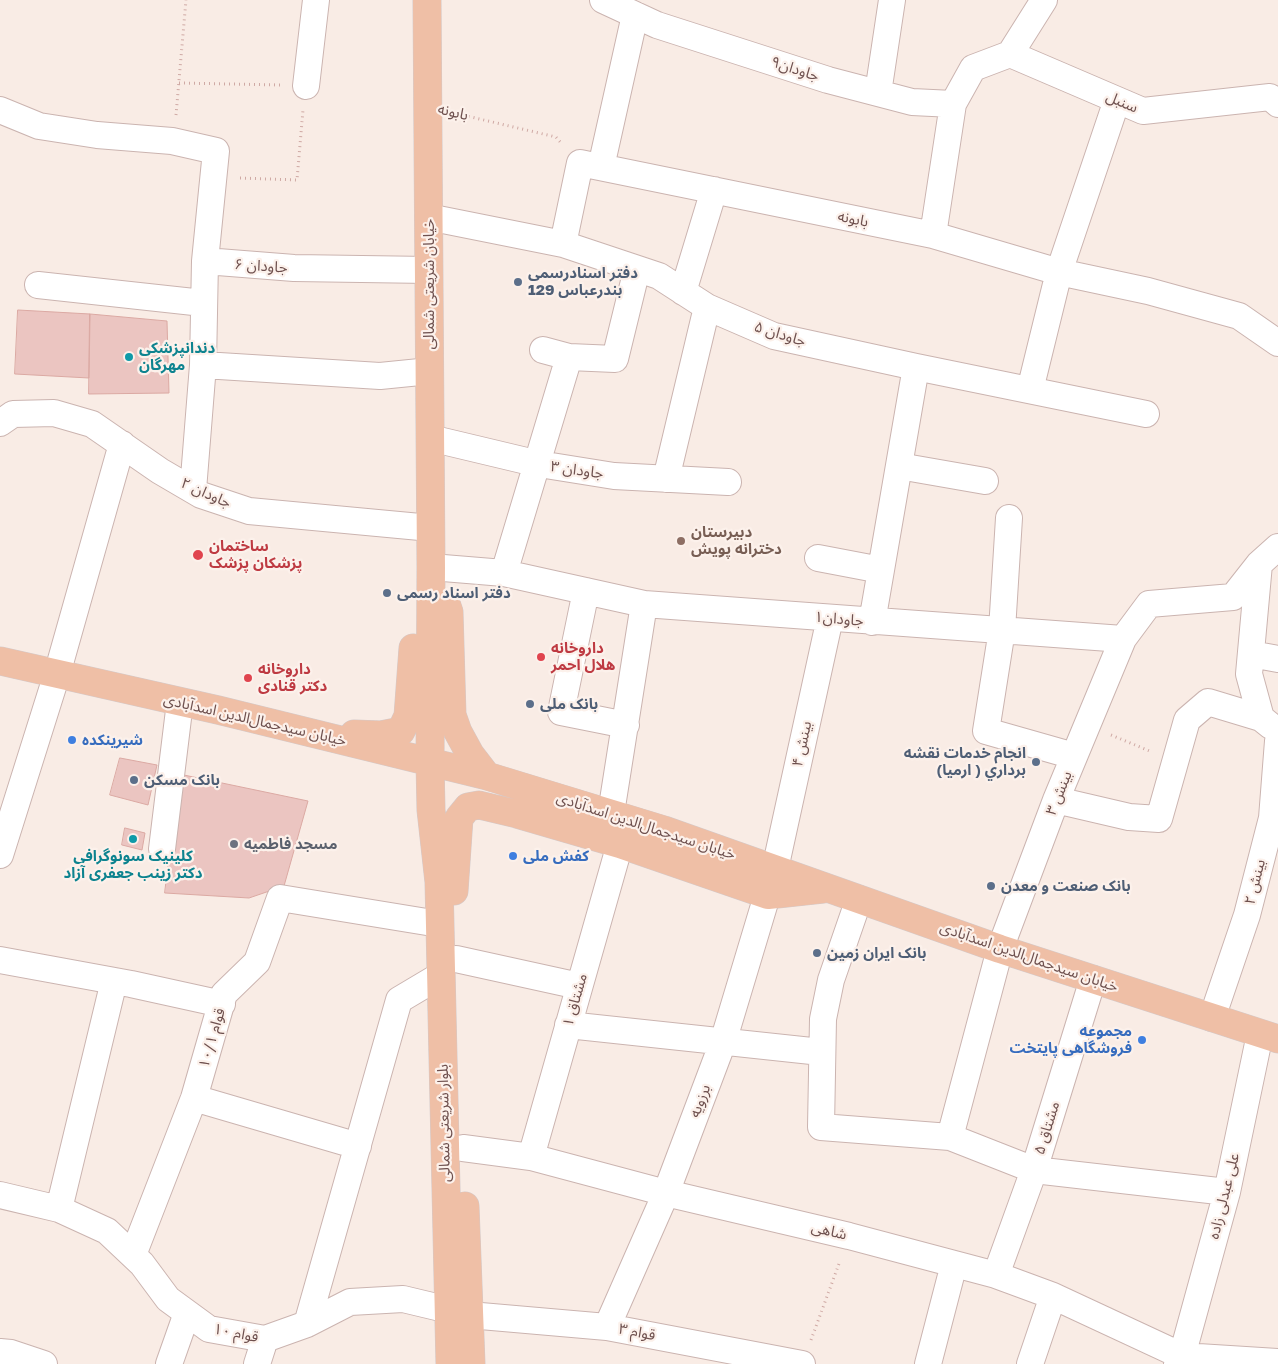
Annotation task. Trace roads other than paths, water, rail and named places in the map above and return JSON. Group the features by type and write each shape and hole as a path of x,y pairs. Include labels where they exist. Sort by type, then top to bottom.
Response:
{"main road":[{"name":"خیابان شریعتی شمالی","path":"426,0 431,528 431,810 446,882"},
{"path":"317,734 381,735 401,731 408,716 414,610 431,567"},
{"path":"431,567 449,612 452,715 458,732 470,754 487,776"},
{"name":"خیابان سیدجمال‌الدین اسدآبادی","path":"0,662 317,734 487,776 611,813 1000,949 1269,1036"},
{"path":"446,882 459,818 468,807 479,805 620,844 768,895 830,888"},
{"name":"بلوار شریعتی شمالی","path":"446,882 439,924 449,967 463,1148 459,1313 450,1364"},
{"name":"بلوار شریعتی شمالی","path":"446,882 459,1313 471,1364"}],"street":[{"path":"306,86 316,0"},
{"name":"جاودان۹","path":"603,0 657,25 878,93 912,102 953,104"},
{"path":"878,93 892,0"},
{"path":"933,235 953,104 973,68 1010,54 1044,0"},
{"path":"563,244 590,165 635,15"},
{"name":"سنبل","path":"1010,54 1143,112 1275,93"},
{"path":"1030,390 1059,272 1117,100"},
{"path":"0,110 39,126 97,135 172,141 216,151 205,261 203,365 193,490"},
{"name":"بابونه","path":"590,165 933,235 1059,272 1148,292 1239,316 1278,344"},
{"path":"683,292 714,190"},
{"name":"جاودان ۵","path":"428,217 563,244 658,276 707,307 774,336 1146,414"},
{"name":"جاودان ۶","path":"205,261 294,268 429,270"},
{"path":"543,350 569,357 615,359 637,269"},
{"path":"38,285 203,303"},
{"path":"666,479 707,307"},
{"path":"504,573 569,357"},
{"path":"203,365 380,376 430,371"},
{"path":"872,622 916,367"},
{"name":"جاودان ۲","path":"0,423 13,414 54,413 92,424 160,471 193,490 249,511 431,528"},
{"name":"جاودان ۳","path":"430,438 538,464 614,476 728,482"},
{"path":"0,855 57,674 122,444"},
{"path":"898,466 984,481"},
{"path":"1009,518 1002,630 986,731 1074,756"},
{"path":"1123,639 1149,604 1233,597 1269,555"},
{"name":"بینش ۲","path":"1212,1018 1247,915 1272,818 1274,739 1249,674 1269,555"},
{"path":"818,558 881,570"},
{"name":"جاودان۱","path":"431,567 504,573 644,604 1123,639"},
{"path":"586,591 561,712 626,725"},
{"path":"611,813 644,604"},
{"name":"بینش ۴","path":"775,869 830,618"},
{"name":"بینش ۳","path":"950,1137 1000,949 1056,800 1123,639"},
{"path":"1251,654 1278,659"},
{"path":"162,849 180,702"},
{"path":"1056,800 1129,817 1159,819 1187,720 1208,702 1274,739"},
{"name":"مشتاق ۱","path":"531,1157 620,844"},
{"name":"برزویه","path":"607,1327 666,1193 723,1042 775,869"},
{"name":"قوام ۱۰/۱","path":"133,1255 194,1098 224,994 258,962 280,898 439,924"},
{"path":"860,899 831,980 823,1019 821,1126 950,1137 1034,1170 1227,1192"},
{"path":"0,960 114,981 222,1004"},
{"path":"307,1324 399,1000 449,967 580,986"},
{"name":"مشتاق ۵","path":"996,1275 1034,1170 1093,979"},
{"path":"59,1209 114,981"},
{"path":"568,1025 821,1052"},
{"name":"علی عبدلی زاده","path":"1180,1360 1269,1036"},
{"path":"194,1098 358,1146"},
{"name":"شاهی","path":"463,1148 531,1157 666,1193 849,1236 996,1275 1053,1296 1180,1360"},
{"name":"قوام ۱۰","path":"0,1196 59,1209 107,1231 142,1264 168,1299 209,1329 265,1339 307,1324 350,1302 403,1299 459,1313"},
{"path":"928,1364 954,1264"},
{"path":"1030,1364 1053,1296"},
{"name":"قوام ۳","path":"459,1313 607,1327 802,1364"},
{"path":"169,1364 187,1314"},
{"path":"257,1364 265,1339"},
{"path":"0,1352 11,1353 44,1364"},
{"path":"1180,1360 1278,1362"}],"place":[{"name":"دفتر اسنادرسمی 129 بندرعباس","path":"518,282"},
{"name":"دندانپزشکی مهرگان","path":"129,357"},
{"name":"دبیرستان دخترانه پویش","path":"681,541"},
{"name":"ساختمان پزشکان پزشک","path":"198,555"},
{"name":"دفتر اسناد رسمی","path":"387,593"},
{"name":"داروخانه هلال احمر","path":"541,657"},
{"name":"داروخانه دکتر قنادی","path":"248,678"},
{"name":"بانک ملی","path":"530,704"},
{"name":"شیرینکده","path":"72,740"},
{"name":"انجام خدمات نقشه برداري ( ارميا)","path":"1036,762"},
{"name":"بانک مسکن","path":"134,780"},
{"name":"کلینیک سونوگرافی دکتر زینب جعفری آزاد","path":"133,839"},
{"name":"مسجد فاطمیه","path":"234,844"},
{"name":"کفش ملی","path":"513,856"},
{"name":"بانک صنعت و معدن","path":"991,886"},
{"name":"بانک ایران زمین","path":"817,953"},
{"name":"مجموعه فروشگاهی پایتخت","path":"1142,1040"}]}
